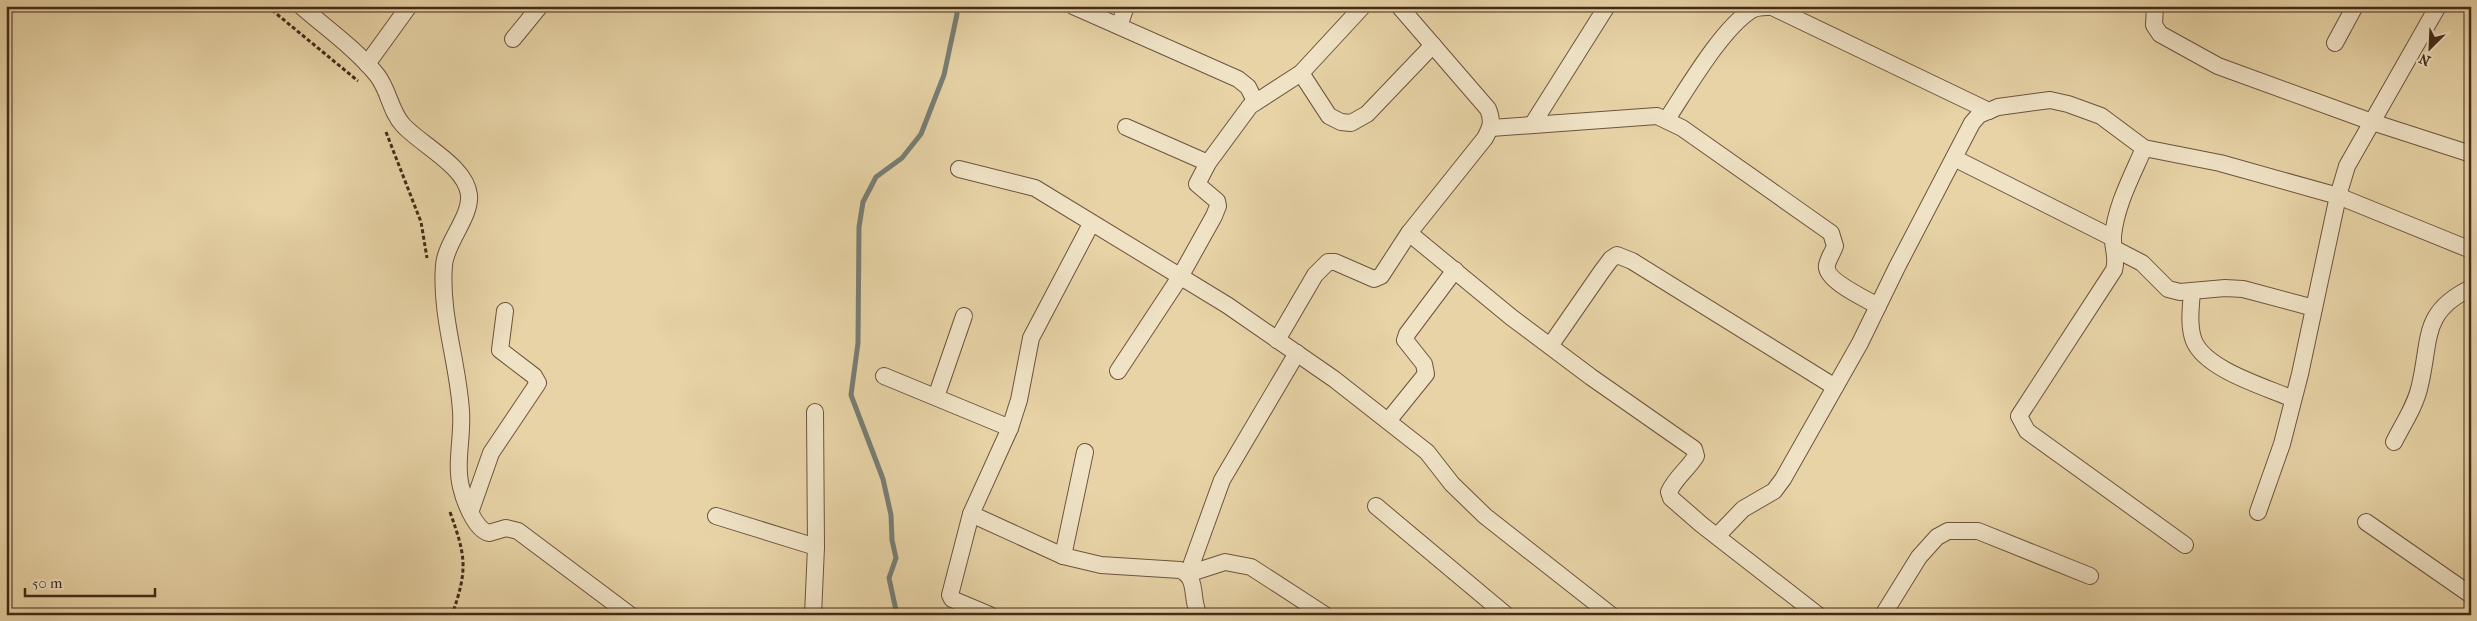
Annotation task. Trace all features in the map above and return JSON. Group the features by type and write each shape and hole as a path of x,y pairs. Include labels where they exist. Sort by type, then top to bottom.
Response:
{"street":[{"path":"301,6 366,64 382,83 403,125 462,177 469,192 468,207 446,256 444,275 446,323 461,412 460,481 478,526 485,532 508,528 518,531 630,615"},
{"path":"366,64 410,6"},
{"path":"513,39 540,6"},
{"path":"1073,6 1238,80 1248,87 1255,101"},
{"path":"1119,26 1126,6"},
{"path":"1118,371 1180,277 1214,216 1218,206 1214,198 1197,184 1208,163 1255,101 1301,73 1363,6"},
{"path":"1277,340 1320,267 1328,262 1335,262 1374,279 1382,276 1409,234 1491,128 1492,119 1488,109 1399,6"},
{"path":"1532,125 1607,6"},
{"path":"1667,119 1713,51 1749,11 1759,6 1772,7 1990,111"},
{"path":"2335,44 2355,6"},
{"path":"2258,512 2282,444 2338,196 2347,166 2438,6"},
{"path":"2154,7 2154,25 2160,34 2218,66 2372,122 2471,154"},
{"path":"1301,73 1330,116 1341,122 1351,123 1367,114 1433,45"},
{"path":"1717,536 1742,509 1774,491 1835,388 1954,158 1972,124 1979,115 1998,108 2050,100 2068,104 2101,116 2144,148 2220,163 2338,196 2471,250"},
{"path":"1491,128 1657,116 1667,119 1831,233 1835,246 1826,266 1828,273 1846,288 1878,306"},
{"path":"1126,127 1208,163"},
{"path":"2144,148 2119,206 2114,243 2117,260 2114,270 2019,416 2027,431 2185,545"},
{"path":"1954,158 2114,243 2142,263 2168,289 2180,292 2225,288 2244,289 2314,308"},
{"path":"959,170 1035,188 1180,277 1334,378 1435,459 1452,484 1485,516 1612,615"},
{"path":"990,615 958,602 950,595 971,514 1010,428 1019,400 1031,338 1091,224"},
{"path":"1409,234 1550,346 1694,449 1696,456 1692,463 1673,482 1669,492 1682,508 1818,615"},
{"path":"1550,346 1602,270 1617,255 1632,260 1835,388"},
{"path":"1388,421 1426,374 1424,364 1405,340 1407,334 1455,270"},
{"path":"2394,442 2417,396 2431,325 2437,313 2444,305 2471,288"},
{"path":"2192,291 2191,326 2194,341 2201,352 2225,370 2293,399"},
{"path":"471,510 492,453 538,383 534,376 500,350 505,311"},
{"path":"936,397 964,316"},
{"path":"1188,574 1222,480 1297,353"},
{"path":"884,376 1010,428"},
{"path":"813,615 816,547 815,412"},
{"path":"1063,556 1085,452"},
{"path":"1376,506 1506,615"},
{"path":"971,514 1063,556 1101,565 1180,570 1188,574 1192,581 1195,607 1199,615"},
{"path":"716,516 816,547"},
{"path":"2366,522 2471,595"},
{"path":"1883,615 1919,557 1937,537 1948,531 1978,531 2090,576"},
{"path":"1188,574 1226,562 1251,567 1325,615"}],"path":[{"path":"6,10 10,6"},
{"path":"267,6 331,57 361,84"},
{"path":"384,128 421,222 426,240 428,265"},
{"path":"449,508 461,544 465,570 452,615"}],"waterway":[{"path":"897,615 889,578 896,558 892,540 891,515 883,479 851,395 858,343 859,227 863,202 876,177 902,158 921,134 944,75 957,14 956,6"}]}
